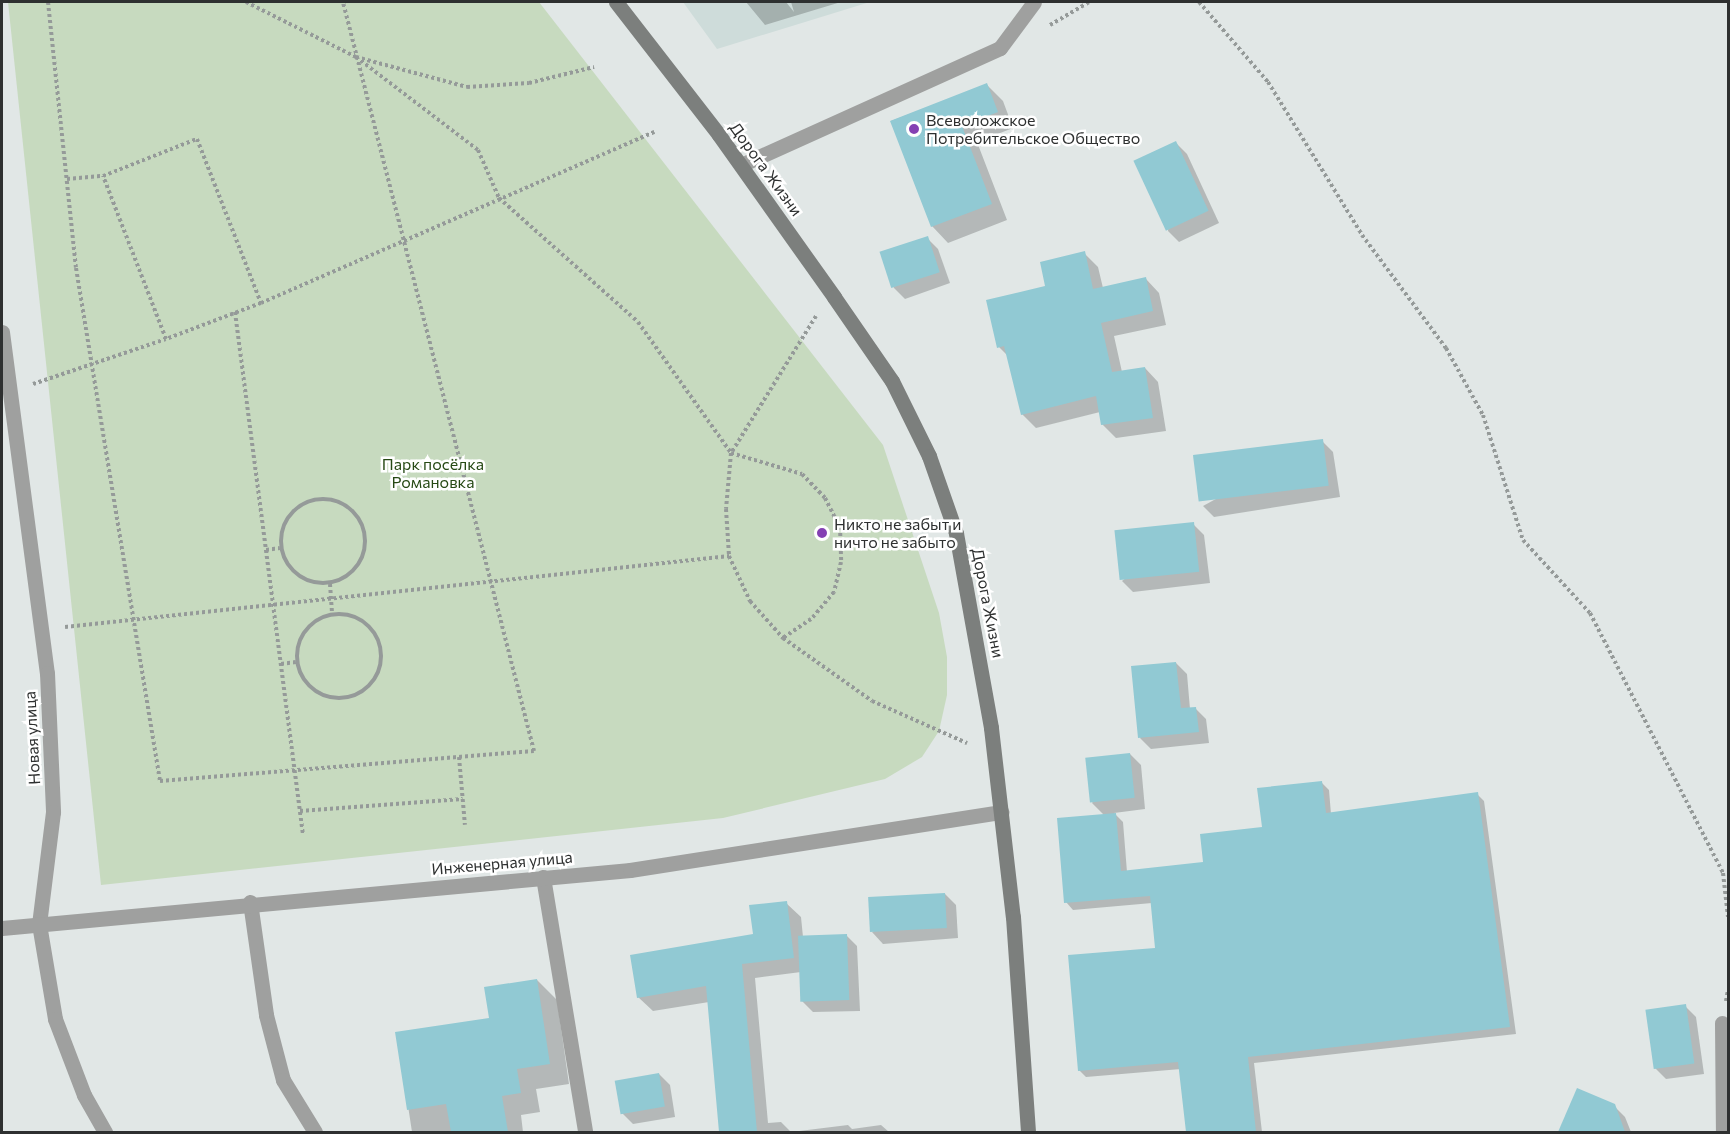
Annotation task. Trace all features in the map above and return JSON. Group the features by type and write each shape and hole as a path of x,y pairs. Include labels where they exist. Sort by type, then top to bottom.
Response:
{"main road":[{"name":"Дорога Жизни","path":"616,2 741,165 892,381 929,456 956,533 975,624 1002,812 1028,1132"}],"street":[{"path":"741,165 1000,48 1034,2"},
{"name":"Новая улица","path":"2,332 41,629 53,812 39,924 56,1019 84,1095 105,1132"},
{"name":"Инженерная улица","path":"2,928 250,903 630,870 1002,812"},
{"path":"543,877 585,1132"},
{"path":"250,903 266,1015 283,1080 315,1132"},
{"path":"1722,1023 1723,1132"}],"path":[{"path":"48,2 67,179 92,365 160,781 534,751 343,2"},
{"path":"246,2 356,57 478,150 499,198 638,322 731,453 802,474 825,498 840,527 841,562 834,592 811,619 783,638"},
{"path":"1199,2 1268,82 1362,235 1446,348 1483,415 1523,540 1590,613 1723,873 1728,917"},
{"path":"356,57 467,87 529,83 594,67"},
{"path":"9,391 92,365 261,303 654,132"},
{"path":"67,179 103,176 197,139 261,303"},
{"path":"103,176 166,339"},
{"path":"819,311 731,453 726,508 729,556 750,601 783,638 872,701 968,744"},
{"path":"235,312 303,835"},
{"path":"316,498 339,501 357,514 366,535 363,557 350,575 330,584 307,582 289,568 280,548 282,526 296,507 316,498"},
{"path":"266,550 280,548"},
{"path":"41,629 729,556"},
{"path":"330,584 332,613"},
{"path":"332,613 355,615 373,628 382,649 380,671 366,689 346,698 323,696 305,683 296,662 298,640 312,622 332,613"},
{"path":"281,664 296,662"},
{"path":"459,757 465,825"},
{"path":"300,812 463,799"}],"shaded area":[{"path":"683,2 870,2 717,49"}],"green space":[{"name":"Парк посёлка Романовка","path":"8,2 539,2 883,445 939,613 947,657 947,695 939,731 922,757 885,779 723,818 101,885"}],"building":[{"path":"987,83 998,112 962,126 992,204 931,227 890,121"},
{"path":"1176,141 1209,211 1166,231 1133,161"},
{"path":"928,236 940,272 891,288 879,252"},
{"path":"1085,251 1093,289 1146,277 1153,311 1101,323 1112,372 1145,367 1153,418 1101,425 1096,396 1021,415 1004,346 997,348 986,300 1045,286 1040,262"},
{"path":"1323,439 1329,486 1199,502 1193,455"},
{"path":"1194,522 1199,572 1120,580 1114,530"},
{"path":"1176,662 1181,708 1196,707 1199,732 1138,738 1131,666"},
{"path":"1130,753 1135,798 1090,802 1085,758"},
{"path":"1322,781 1326,813 1478,792 1510,1027 1248,1057 1256,1132 1186,1132 1178,1062 1078,1071 1068,955 1155,948 1150,896 1064,903 1057,818 1116,813 1121,871 1203,862 1200,834 1262,827 1257,788"},
{"path":"945,893 947,928 870,932 868,897"},
{"path":"787,901 794,958 742,964 757,1132 719,1132 706,986 637,998 630,955 753,934 749,905"},
{"path":"847,934 849,1000 800,1002 798,936"},
{"path":"537,979 550,1064 517,1069 521,1093 502,1096 508,1132 451,1132 446,1104 407,1110 395,1032 489,1018 484,987"},
{"path":"1686,1004 1694,1063 1654,1069 1645,1010"},
{"path":"659,1073 665,1106 621,1114 615,1081"},
{"path":"1577,1088 1615,1104 1625,1132 1558,1132"}],"place":[{"name":"Всеволожское Потребительское Общество","path":"914,129"},
{"name":"Никто не забыт и ничто не забыто","path":"822,533"}]}
